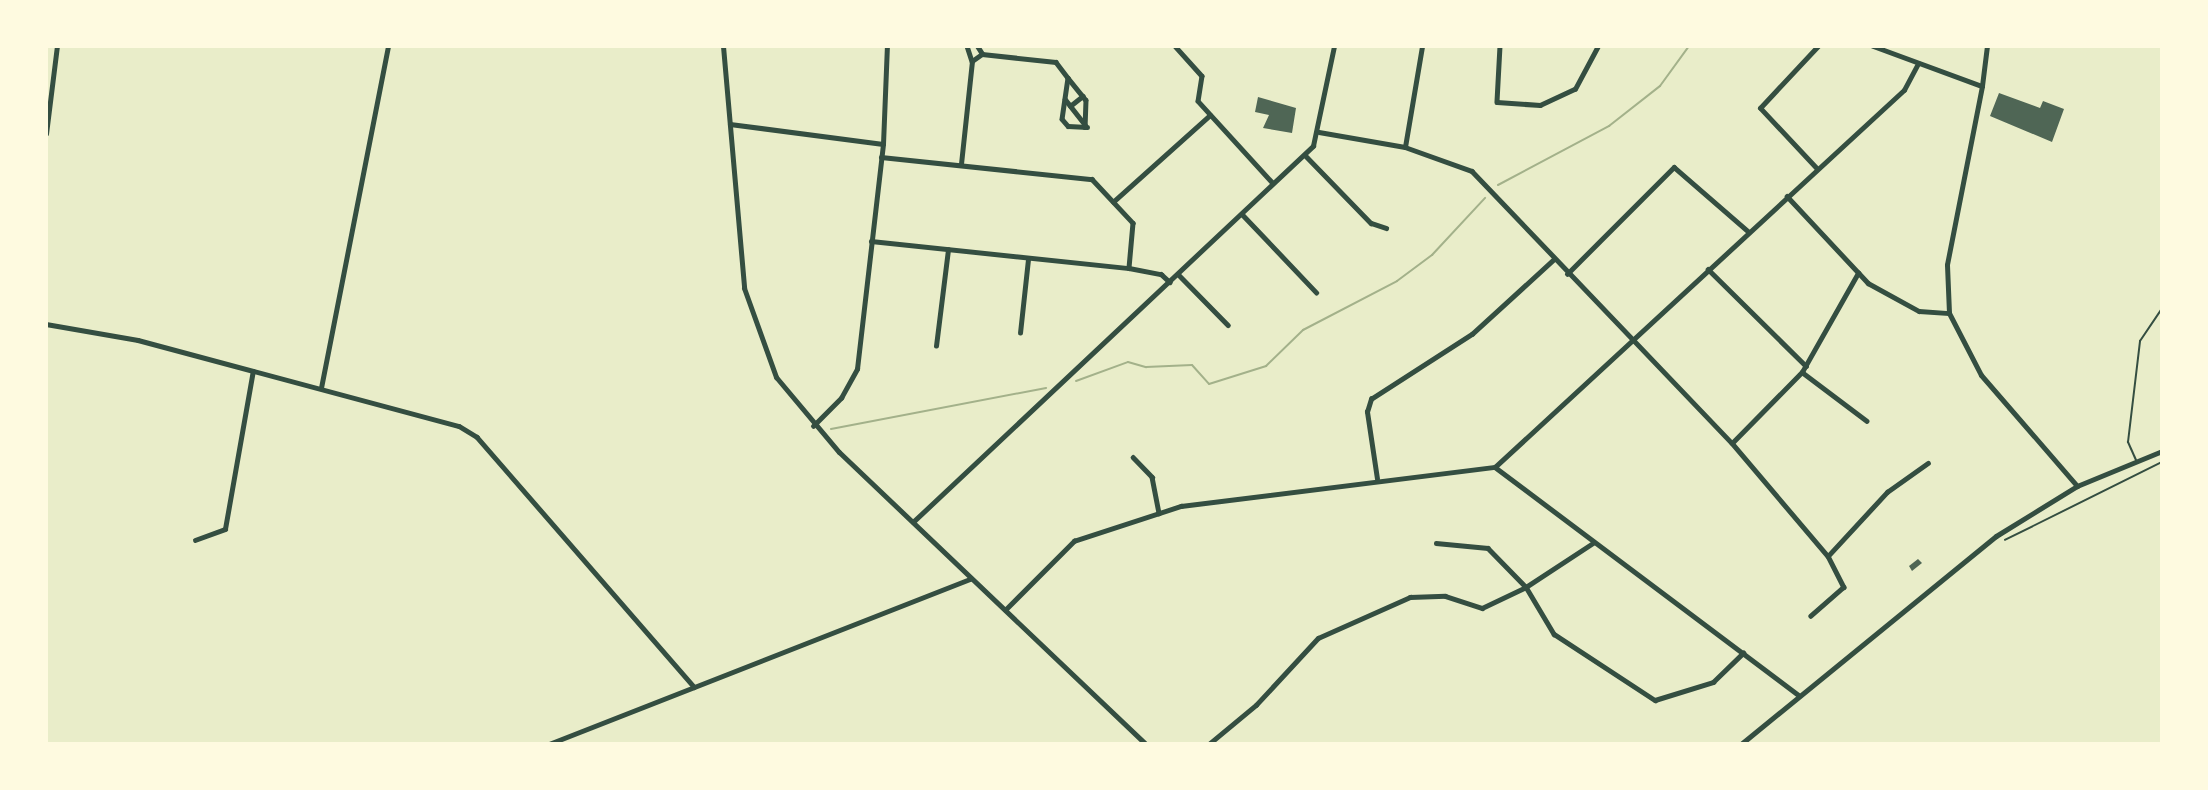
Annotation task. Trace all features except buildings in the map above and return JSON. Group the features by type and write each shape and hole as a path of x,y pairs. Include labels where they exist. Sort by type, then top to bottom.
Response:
{"street":[{"path":"46,134 57,46"},
{"path":"321,388 388,46"},
{"path":"723,46 750,315 776,377 813,426 1146,744"},
{"path":"813,426 841,398 857,369 883,144 887,46"},
{"path":"961,164 972,62 967,46"},
{"path":"977,46 982,54"},
{"path":"1175,46 1202,76 1198,101 1274,183"},
{"path":"913,522 1305,155 1319,132 1334,46"},
{"path":"1405,147 1422,46"},
{"path":"1500,46 1497,102 1540,105 1575,88 1598,46"},
{"path":"1817,169 1760,108 1818,46"},
{"path":"1873,46 1982,86"},
{"path":"1987,46 1982,86 1947,265 1949,313 1981,375 2077,486"},
{"path":"972,62 982,54 1056,62 1083,96 1085,126"},
{"path":"1005,610 1074,541 1159,513 1377,479 1495,467 1630,339 1904,90 1918,64"},
{"path":"1068,78 1062,119 1068,126 1085,126"},
{"path":"1070,106 1083,96"},
{"path":"1064,98 1085,126"},
{"path":"1113,201 1210,115"},
{"path":"730,124 883,144"},
{"path":"1319,132 1405,147 1472,171 1552,260 1732,443 1828,556 1844,587 1811,616"},
{"path":"1305,155 1371,223 1386,228"},
{"path":"881,157 1092,179 1133,223 1129,268"},
{"path":"1567,274 1674,167 1749,232"},
{"path":"1787,196 1858,273 1919,311 1949,313"},
{"path":"1242,214 1316,292"},
{"path":"871,241 1129,268 1161,274 1170,282"},
{"path":"936,346 948,250"},
{"path":"1020,333 1028,259"},
{"path":"1377,479 1367,412 1371,399 1472,334 1552,260"},
{"path":"1708,269 1806,366"},
{"path":"1732,443 1802,372 1858,273"},
{"path":"1179,274 1228,325"},
{"path":"46,324 138,340 459,426 477,437 694,687"},
{"path":"195,540 225,529 253,371"},
{"path":"1802,372 1866,421"},
{"path":"1742,744 1968,557 2077,486 2162,451"},
{"path":"1133,458 1152,477 1159,513"},
{"path":"1828,556 1887,492 1928,463"},
{"path":"1495,467 1593,543 1799,695"},
{"path":"1436,543 1488,548 1526,587 1554,634 1655,700 1713,682 1743,653"},
{"path":"1209,744 1256,705 1318,638 1410,597 1445,596 1482,608 1526,587 1593,543"},
{"path":"549,744 971,579"}],"lane":[{"path":"2136,460 2128,442 2140,341 2162,308"}],"path":[{"path":"2000,540 2009,540 2102,488 2162,462"}],"waterway":[{"path":"1498,185 1609,126 1660,86 1689,46"},
{"path":"1076,381 1128,362 1146,367 1192,365 1209,384 1266,366 1303,330 1397,281 1432,255 1485,198"},
{"path":"831,429 1046,388"}]}
